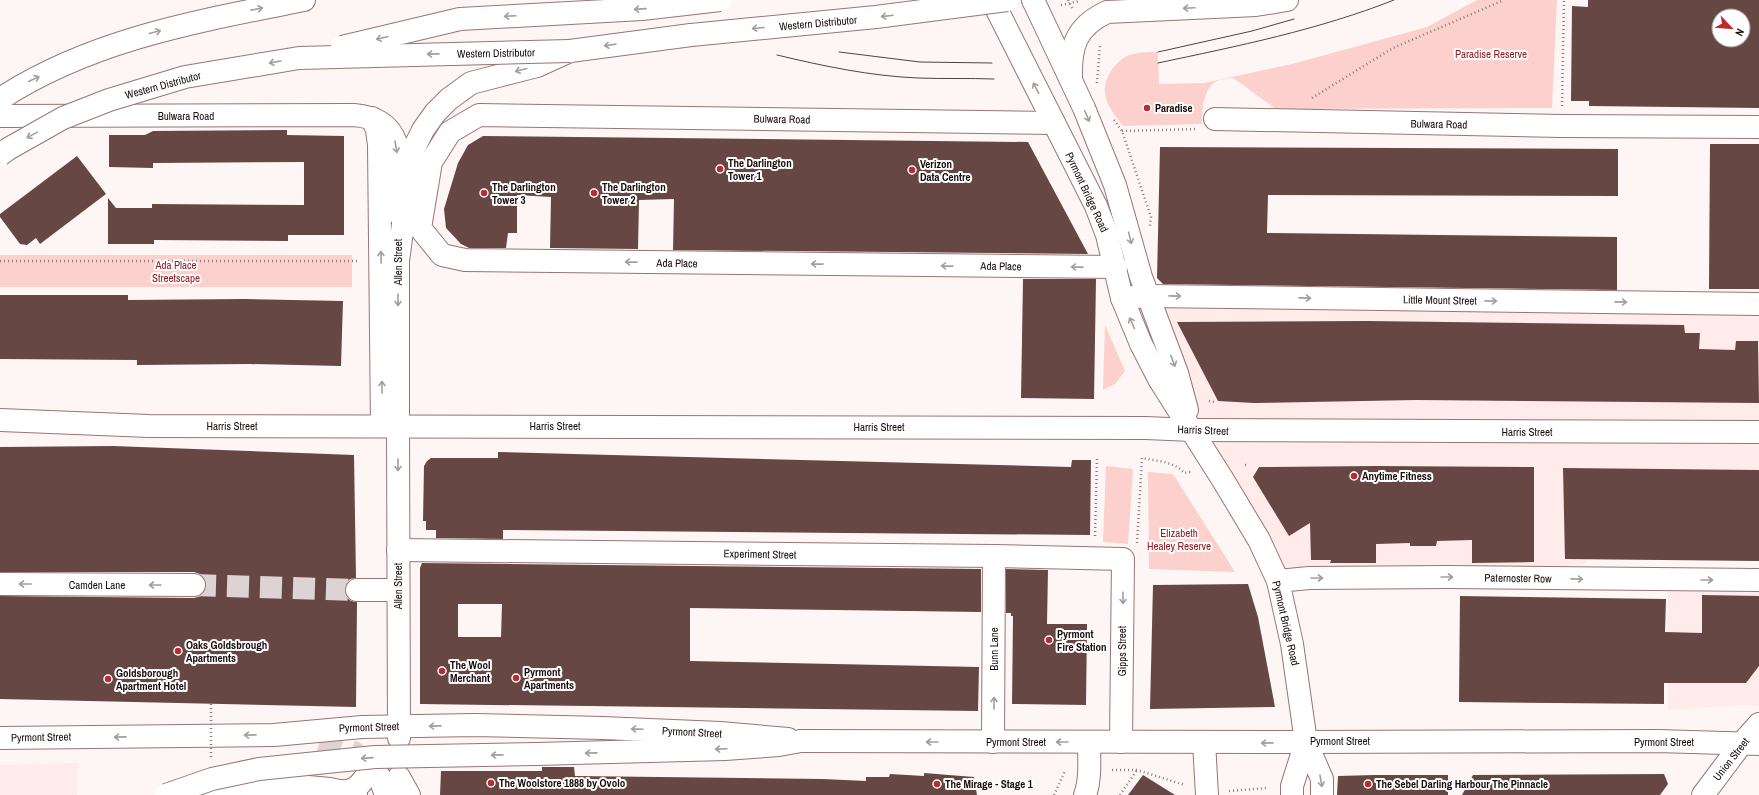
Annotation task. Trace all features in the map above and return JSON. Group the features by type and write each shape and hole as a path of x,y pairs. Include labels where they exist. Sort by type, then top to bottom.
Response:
{"main road":[{"path":"0,99 20,86 68,63 127,40 202,20 304,0"},
{"path":"299,58 460,19 642,9 720,0"},
{"name":"Pyrmont Bridge Road","path":"992,0 1096,206 1107,235 1116,267 1122,298 1141,344 1159,379 1259,540 1278,581 1292,644 1302,702 1306,742 1322,779 1322,795"},
{"name":"Western Distributor","path":"0,155 63,118 109,100 185,77 299,58 570,51 691,35 876,17 1007,0"},
{"name":"Pyrmont Bridge Road","path":"1033,0 1071,80 1115,185 1141,277 1177,373 1192,430"},
{"path":"1071,80 1072,50 1077,37 1084,27 1095,18 1107,12 1287,0"},
{"path":"390,261 413,150 423,130 435,113 449,99 472,83 536,66 570,51"},
{"name":"Ada Place","path":"511,115 479,115 450,132 431,162 420,228 442,255 465,260 1116,267"},
{"name":"Bulwara Road","path":"511,115 1054,123"},
{"name":"Bulwara Road","path":"0,116 354,116 372,118"},
{"name":"Allen Street","path":"372,118 388,128 394,138 397,149 390,261 390,426 398,550 399,732"},
{"name":"Bulwara Road","path":"1215,119 1562,126 1759,127"},
{"name":"Little Mount Street","path":"1122,298 1148,296 1759,304"},
{"name":"Harris Street","path":"0,420 149,426 1146,428 1256,432 1759,432"},
{"name":"Experiment Street","path":"398,550 994,556 1130,553"},
{"name":"Gipps Street","path":"1121,742 1130,553"},
{"name":"Bunn Lane","path":"993,742 994,556"},
{"name":"Paternoster Row","path":"1278,581 1310,578 1448,577 1759,580"},
{"name":"Camden Lane","path":"0,584 194,585"},
{"path":"357,590 398,590"},
{"name":"Union Street","path":"1703,795 1751,744 1759,724"},
{"name":"Pyrmont Street","path":"0,738 274,735 330,729 399,732 474,725 720,732 801,741 1633,741 1751,744"},
{"name":"Pyrmont Street","path":"274,735 320,741"},
{"path":"176,795 212,779 259,768 375,757 724,749 779,745 801,741"},
{"path":"1085,795 1088,789 1089,742"},
{"path":"1204,742 1207,795"},
{"name":"Pyrmont Bridge Road","path":"1292,795 1292,786 1306,742"},
{"path":"176,795 376,787"}],"path":[{"path":"1061,5 1085,0"},
{"path":"1306,102 1393,48 1504,0"},
{"path":"1562,126 1564,0"},
{"path":"1097,88 1100,40"},
{"path":"1113,119 1122,131 1204,129 1215,119"},
{"path":"0,261 390,261"},
{"path":"1209,401 1214,402"},
{"path":"1095,537 1097,457"},
{"path":"1130,553 1142,458 1173,464 1179,467 1184,473 1191,472"},
{"path":"211,704 211,762"},
{"path":"1112,770 1137,770 1120,795"},
{"path":"1054,795 1065,771"}],"shaded area":[{"path":"1148,296 1759,304 1759,518 1606,523 1585,564 1448,577 1278,581 1192,430"},
{"path":"1759,580 1759,706 1745,705 1668,710 1668,592 1694,581"},
{"path":"78,763 77,795 0,795 0,765"}],"green space":[{"name":"Paradise Reserve","path":"1477,0 1557,0 1552,108 1276,109 1233,78 1223,79 1212,84 1204,100 1202,124 1123,126 1113,112 1106,98 1105,84 1108,76 1117,63 1124,57 1130,55 1142,52 1158,52 1159,84 1204,83 1296,63 1427,27"},
{"name":"Ada Place Streetscape","path":"0,255 352,255 352,287 0,287"},
{"path":"1105,325 1125,371 1115,384 1103,390"},
{"path":"1106,466 1133,469 1128,544 1103,542"},
{"name":"Elizabeth Healey Reserve","path":"1148,472 1173,474 1235,572 1149,569"}],"building":[{"path":"1588,0 1759,0 1759,108 1589,106 1589,101 1571,101 1572,6 1588,7"},
{"path":"287,130 287,135 344,136 344,235 288,235 288,241 154,240 154,244 108,244 108,198 116,208 152,208 152,204 304,205 304,162 153,163 153,168 109,167 109,135 145,135 153,131"},
{"path":"483,136 1028,142 1088,254 673,250 674,199 639,200 638,249 550,248 551,197 517,195 517,233 508,233 506,248 469,248 461,244 446,228 444,209 458,163 468,145"},
{"path":"1710,144 1759,144 1759,289 1709,289"},
{"path":"1160,147 1618,149 1618,196 1268,195 1267,233 1617,237 1617,290 1163,284 1157,278"},
{"path":"77,156 106,194 40,244 36,238 27,245 20,244 0,217 0,214"},
{"path":"1023,279 1096,279 1094,399 1021,398"},
{"path":"0,295 128,295 128,300 245,299 343,301 341,366 249,364 137,365 137,360 0,359"},
{"path":"1367,321 1684,325 1685,333 1700,333 1699,349 1735,350 1736,341 1758,341 1759,403 1416,400 1254,403 1218,401 1177,322"},
{"path":"113,446 354,455 356,578 350,579 346,583 345,590 346,597 351,601 357,602 356,707 0,699 0,596 194,598 201,596 205,591 205,578 194,572 0,572 0,447"},
{"path":"498,452 1071,467 1072,460 1091,460 1090,535 503,530 503,539 436,538 436,530 426,530 426,521 423,521 424,466 427,461 431,458 498,458"},
{"path":"1259,467 1534,467 1534,562 1472,563 1472,540 1437,541 1436,546 1410,546 1410,543 1376,544 1376,563 1330,563 1331,560 1311,560 1310,523 1289,536 1253,477"},
{"path":"1563,468 1759,470 1759,561 1565,559"},
{"path":"422,563 981,569 981,612 690,608 690,661 979,667 978,711 420,704 420,568","holes":["458,604 502,604 501,637 458,637"]},
{"path":"1006,569 1048,570 1047,624 1087,624 1086,705 1012,704 1013,616 1011,616 1011,613 1006,613"},
{"path":"1248,584 1258,617 1275,707 1150,709 1153,585"},
{"path":"1702,595 1759,596 1759,666 1746,683 1664,683 1664,704 1459,702 1460,596 1666,599 1665,632 1702,633"},
{"path":"542,767 574,767 575,776 823,779 866,781 866,777 889,777 890,774 924,776 924,773 974,777 977,795 440,795 441,771 542,771"},
{"path":"1664,774 1668,784 1660,795 1462,795 1473,775"},
{"path":"1143,775 1175,795 1128,795"},
{"path":"1448,775 1448,795 1337,795 1338,776"}],"tunnel":[{"path":"194,585 357,590"},
{"path":"320,741 354,752 371,766"}],"tram line":[{"path":"1158,63 1248,44 1307,29 1365,11 1394,0"},
{"path":"1158,52 1252,31 1294,19"},
{"path":"839,52 920,62 992,63"},
{"path":"777,55 829,67 900,77 994,79"}],"place":[{"name":"Paradise","path":"1147,108"},
{"name":"The Darlington Tower 1","path":"720,169"},
{"name":"Verizon Data Centre","path":"912,170"},
{"name":"The Darlington Tower 3","path":"484,193"},
{"name":"The Darlington Tower 2","path":"594,193"},
{"name":"Anytime Fitness","path":"1354,476"},
{"name":"Pyrmont Fire Station","path":"1049,640"},
{"name":"Oaks Goldsbrough Apartments","path":"178,651"},
{"name":"The Wool Merchant","path":"442,671"},
{"name":"Pyrmont Apartments","path":"516,678"},
{"name":"Goldsborough Apartment Hotel","path":"108,679"},
{"name":"The Woolstore 1888 by Ovolo","path":"491,783"},
{"name":"The Mirage - Stage 1","path":"937,784"},
{"name":"The Sebel Darling Harbour The Pinnacle","path":"1368,784"}]}
